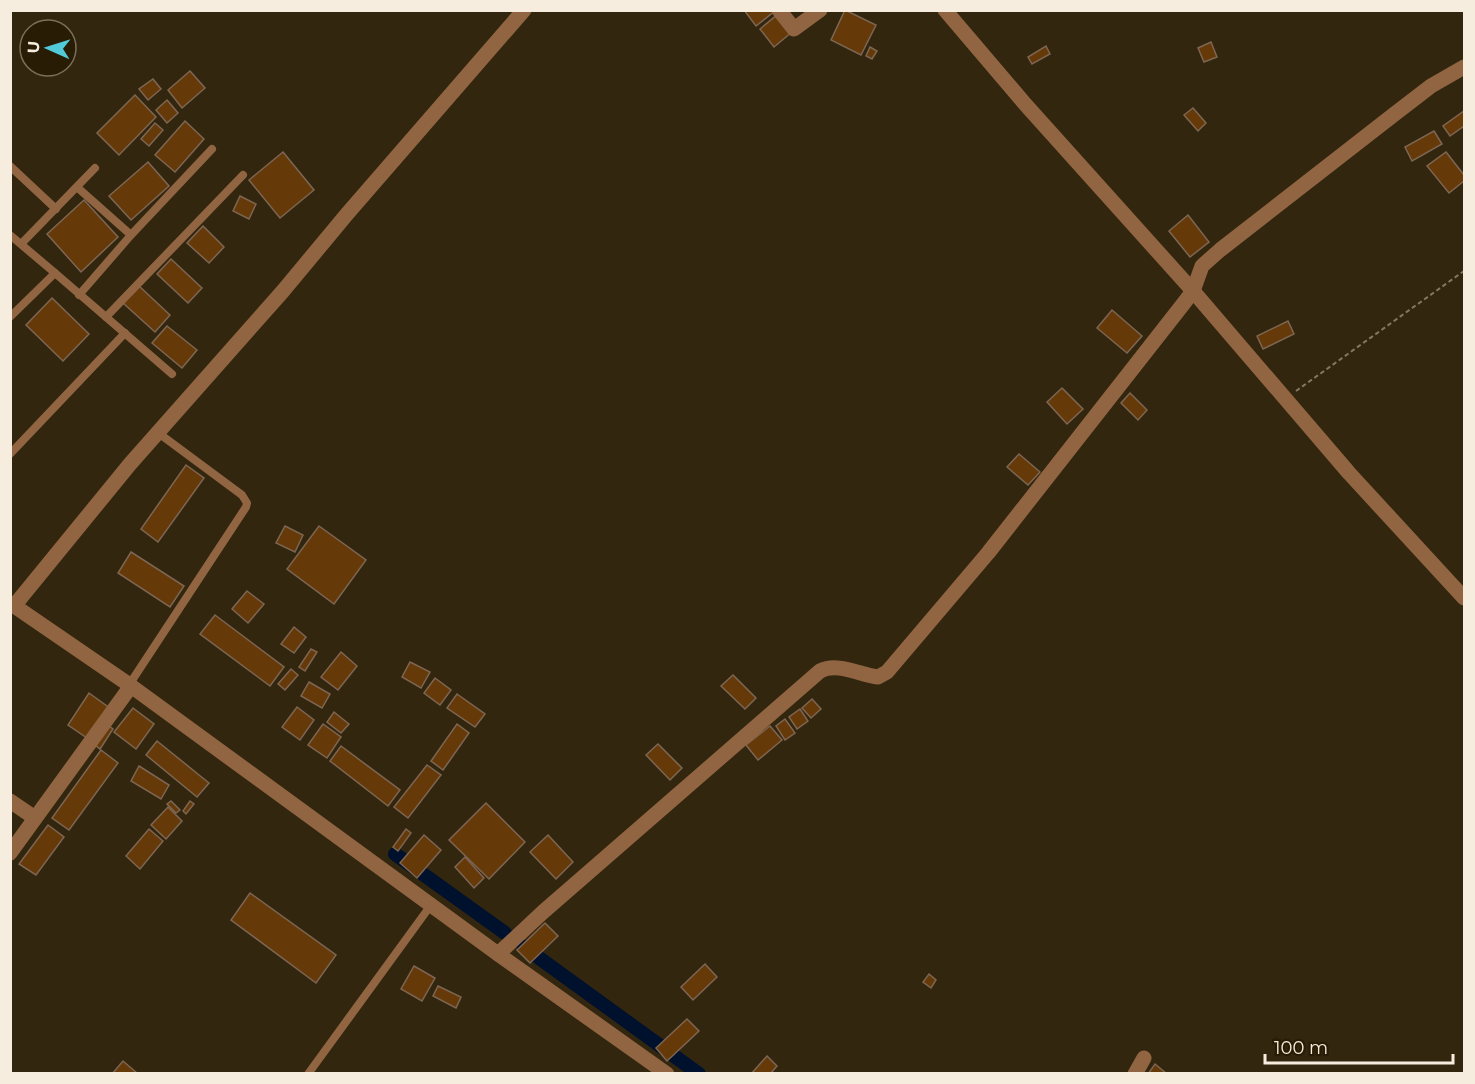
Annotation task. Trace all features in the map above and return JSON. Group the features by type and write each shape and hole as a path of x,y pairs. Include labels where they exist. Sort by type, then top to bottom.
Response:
{"street":[{"path":"524,10 275,300 157,432 12,604 130,685 498,954 668,1074"},
{"path":"779,10 794,29 820,10"},
{"path":"945,10 1025,104 1287,398 1349,473 1464,598"},
{"path":"498,954 543,912 820,671 830,668 843,669 878,677 887,672 995,543 1193,291 1202,266 1423,92 1464,67"},
{"path":"10,853 130,685"},
{"path":"10,801 35,818"},
{"path":"1136,1074 1144,1058"}],"lane":[{"path":"79,295 131,235 212,149"},
{"path":"10,165 56,209"},
{"path":"22,243 95,168"},
{"path":"106,317 243,175"},
{"path":"78,188 131,235"},
{"path":"10,235 172,374"},
{"path":"10,317 55,273"},
{"path":"10,454 125,333"},
{"path":"130,685 247,503 242,495 157,432"},
{"path":"308,1074 431,905"}],"path":[{"path":"1287,398 1464,271"}],"building":[{"path":"744,10 774,10 775,11 756,26"},
{"path":"845,10 876,25 861,55 831,40"},
{"path":"778,14 792,32 774,47 760,29"},
{"path":"1211,42 1217,57 1204,62 1198,48"},
{"path":"1046,46 1050,54 1032,64 1028,57"},
{"path":"870,47 877,51 872,59 866,56"},
{"path":"190,71 205,88 182,108 168,90"},
{"path":"153,79 161,89 148,100 139,89"},
{"path":"135,95 156,117 119,155 97,133"},
{"path":"167,100 178,113 167,123 156,110"},
{"path":"1193,108 1206,123 1198,131 1184,115"},
{"path":"1464,111 1464,126 1450,136 1443,126"},
{"path":"185,121 204,139 175,172 155,155"},
{"path":"155,123 163,130 149,146 141,139"},
{"path":"1434,131 1442,144 1412,161 1405,147"},
{"path":"283,152 314,190 280,218 249,180"},
{"path":"1446,152 1464,175 1464,181 1449,193 1427,166"},
{"path":"148,162 169,186 131,220 109,196"},
{"path":"240,196 256,204 249,219 233,211"},
{"path":"84,200 118,237 81,272 47,234"},
{"path":"1188,215 1209,242 1190,257 1169,231"},
{"path":"203,226 224,247 209,263 187,243"},
{"path":"171,259 202,288 188,303 157,274"},
{"path":"139,286 170,315 155,332 123,303"},
{"path":"52,298 89,334 63,361 26,325"},
{"path":"1112,310 1142,336 1127,353 1097,328"},
{"path":"1288,321 1294,334 1263,349 1257,336"},
{"path":"167,326 197,350 182,368 152,343"},
{"path":"1062,388 1083,409 1067,424 1047,402"},
{"path":"1130,393 1147,410 1138,420 1121,403"},
{"path":"1019,454 1040,472 1028,485 1007,467"},
{"path":"186,465 204,478 158,542 141,529"},
{"path":"285,526 303,535 295,552 276,543"},
{"path":"319,526 366,560 334,604 287,569"},
{"path":"131,552 184,586 170,607 118,573"},
{"path":"247,591 264,604 248,623 232,609"},
{"path":"215,615 284,667 270,686 200,634"},
{"path":"294,627 306,637 294,653 281,644"},
{"path":"311,649 317,652 305,671 299,667"},
{"path":"341,652 357,666 338,690 321,677"},
{"path":"410,662 430,672 421,688 402,677"},
{"path":"291,669 298,675 285,690 278,684"},
{"path":"733,675 756,698 745,709 721,686"},
{"path":"435,678 451,690 440,705 424,693"},
{"path":"309,682 330,694 322,708 301,696"},
{"path":"89,693 111,709 90,740 68,725"},
{"path":"457,694 485,714 475,727 447,708"},
{"path":"812,699 821,709 811,718 802,708"},
{"path":"297,707 314,720 300,740 282,727"},
{"path":"133,708 154,724 136,749 114,732"},
{"path":"800,709 808,721 797,729 789,717"},
{"path":"334,712 349,724 341,733 327,722"},
{"path":"785,719 795,733 785,740 776,726"},
{"path":"106,724 113,729 100,749 93,743"},
{"path":"323,724 341,737 327,758 308,745"},
{"path":"457,724 469,733 443,770 431,761"},
{"path":"770,726 782,740 758,760 746,745"},
{"path":"157,741 209,783 197,797 146,755"},
{"path":"658,744 682,768 670,780 646,755"},
{"path":"341,746 400,790 388,806 330,761"},
{"path":"101,750 118,763 69,830 52,818"},
{"path":"427,765 441,775 408,818 394,807"},
{"path":"139,766 169,785 161,799 131,781"},
{"path":"171,801 180,810 176,813 167,804"},
{"path":"190,801 194,804 186,814 183,811"},
{"path":"486,803 525,842 489,879 449,840"},
{"path":"168,807 182,821 166,839 151,825"},
{"path":"48,825 64,837 36,875 19,864"},
{"path":"149,829 163,841 140,869 126,856"},
{"path":"406,829 411,833 398,851 393,847"},
{"path":"424,835 441,850 417,878 400,863"},
{"path":"548,835 573,862 556,879 530,852"},
{"path":"465,857 484,878 474,888 455,867"},
{"path":"250,893 336,955 316,983 231,920"},
{"path":"545,923 558,936 530,963 517,950"},
{"path":"705,964 717,977 693,1000 681,987"},
{"path":"414,966 435,978 422,1001 401,989"},
{"path":"929,974 936,980 931,988 923,982"},
{"path":"438,986 461,997 456,1008 433,996"},
{"path":"687,1019 699,1031 667,1061 656,1048"},
{"path":"767,1056 777,1066 770,1074 751,1074"},
{"path":"123,1061 138,1074 112,1074"},
{"path":"1155,1064 1167,1074 1148,1074"}],"waterway":[{"path":"395,854 505,933"},
{"path":"524,947 699,1074"}]}
